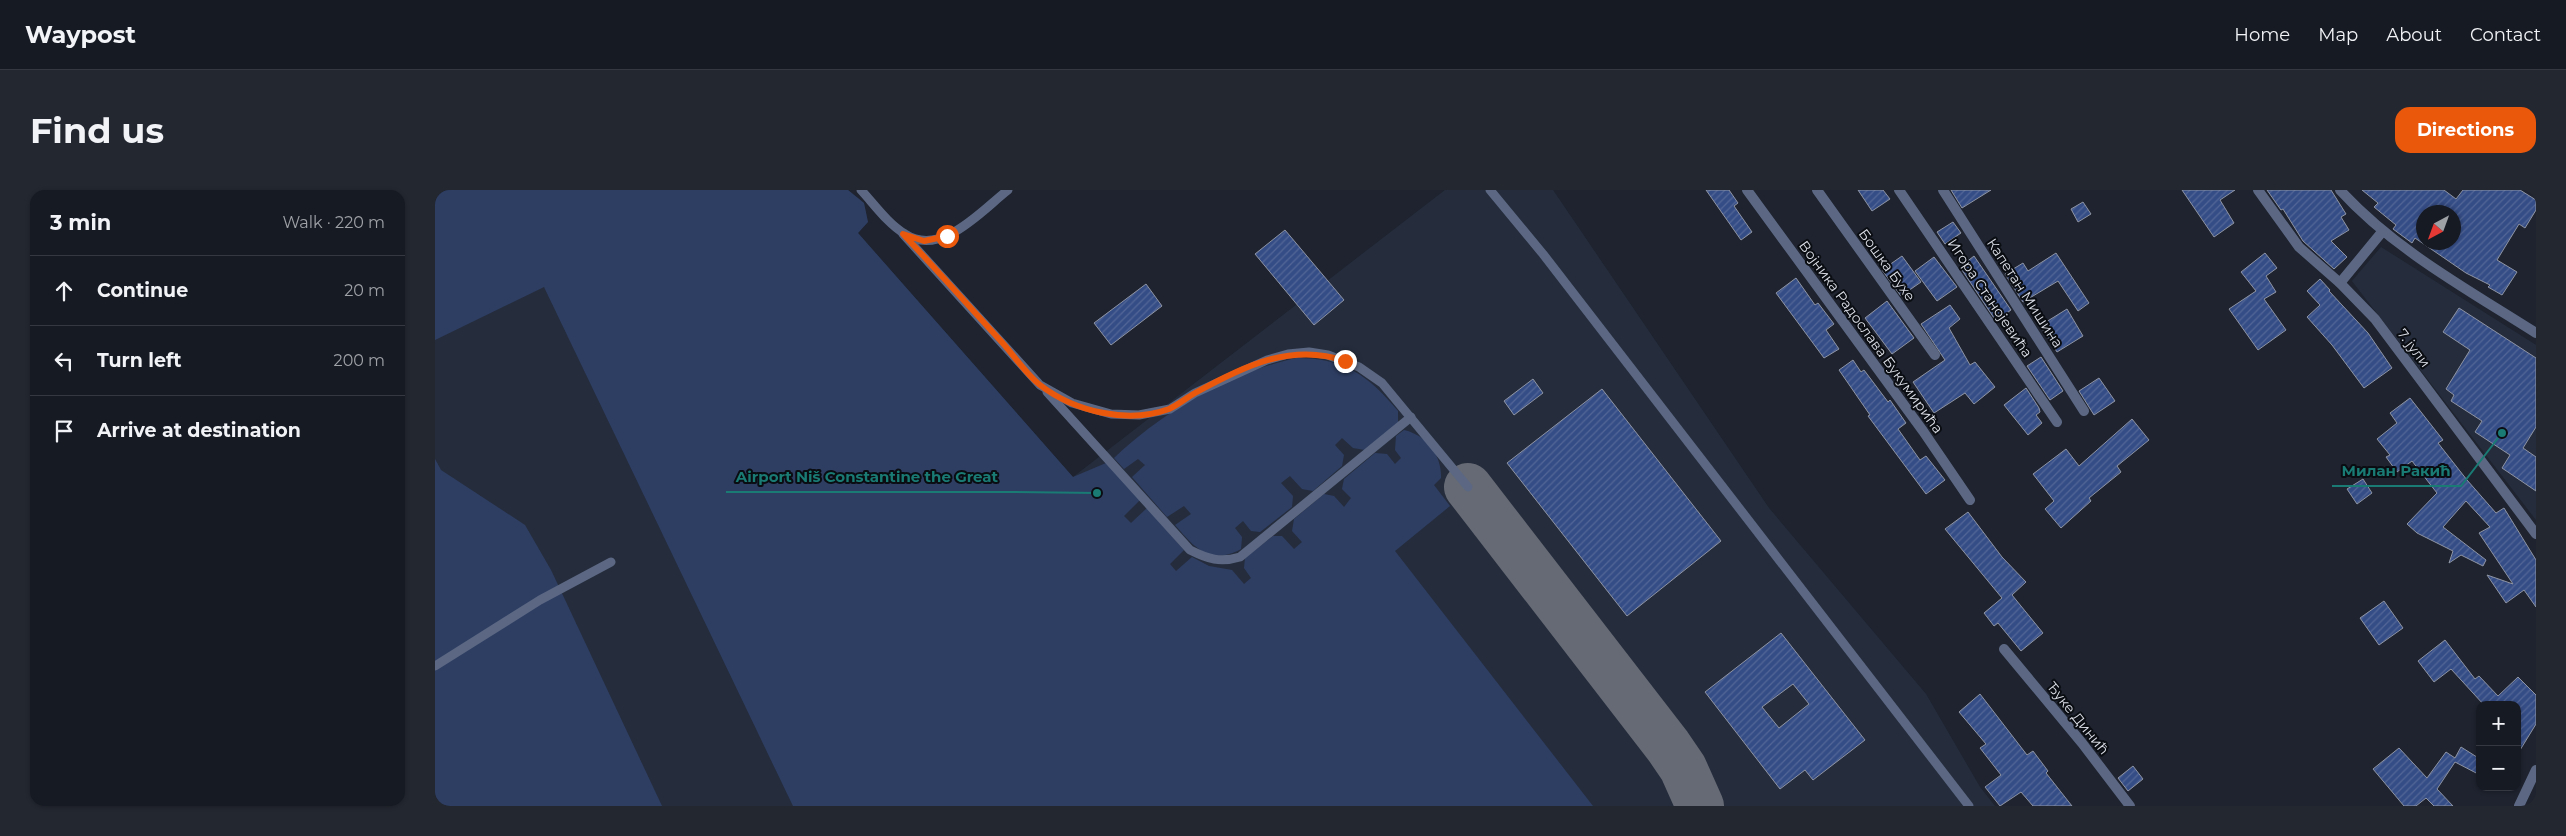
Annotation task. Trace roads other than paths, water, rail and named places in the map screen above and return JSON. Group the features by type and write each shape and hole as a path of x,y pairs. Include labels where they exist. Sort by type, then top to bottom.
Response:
{"street":[{"name":"Војника Радослава Букумирића","path":"1747,190 1923,431 1970,500"},
{"name":"Бошка Бухе","path":"1817,190 1935,355"},
{"name":"Игора Станојевића","path":"1899,190 2057,422"},
{"name":"Капетан Мишина","path":"1943,190 2084,411"},
{"name":"7. јули","path":"2258,190 2299,247 2340,283 2375,319 2536,534"},
{"path":"2340,190 2383,232 2416,257 2536,332"},
{"path":"2340,283 2383,232"},
{"name":"Ђуке Динић","path":"2004,649 2082,743 2130,806"},
{"path":"2519,806 2536,770"}],"lane":[{"path":"861,190 1190,550 1215,561 1226,561 1240,557 1411,417"},
{"path":"903,234 924,241 947,236 1009,190"},
{"path":"1490,190 1549,262 1969,806"},
{"path":"1040,385 1072,403 1111,414 1139,416 1170,408 1195,393 1267,360 1288,354 1309,352 1345,361 1372,375 1382,383 1468,487"},
{"path":"435,666 539,600 611,562"}],"place":[{"name":"Милан Ракић","path":"2502,433"},
{"name":"Airport Niš Constantine the Great","path":"1097,493"}]}
